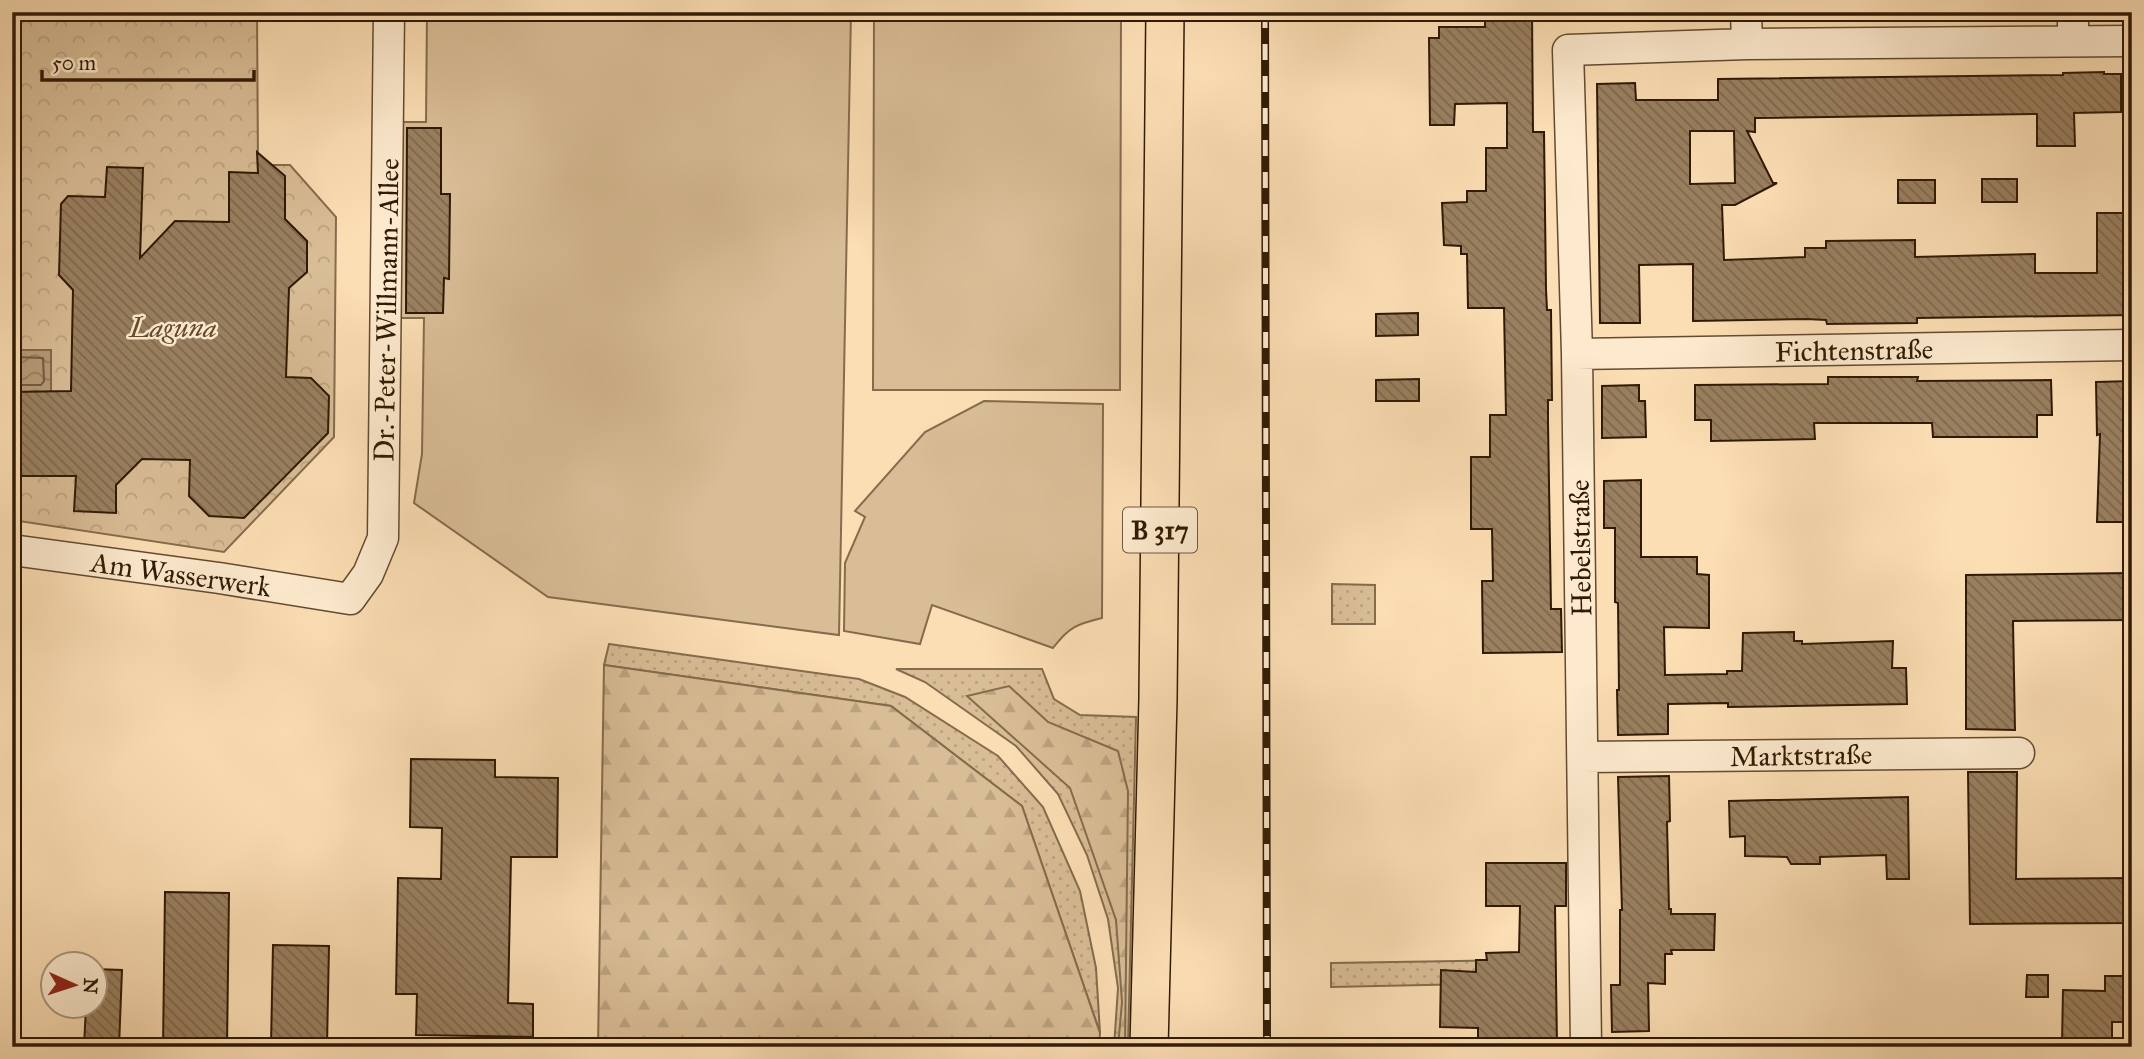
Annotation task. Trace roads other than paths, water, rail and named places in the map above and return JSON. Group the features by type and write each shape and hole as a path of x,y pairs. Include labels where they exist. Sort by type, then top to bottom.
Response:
{"main road":[{"name":"B 317","path":"1149,1047 1157,712 1165,12"}],"street":[{"name":"Dr.-Peter-Willmann-Allee","path":"350,599 368,574 383,538 389,12"},
{"path":"1746,12 1746,44 2073,26 2132,41"},
{"name":"Hebelstraße","path":"1587,1047 1577,354 1568,50 1746,44"},
{"name":"Fichtenstraße","path":"1577,354 2132,345"},
{"name":"Am Wasserwerk","path":"12,550 350,599"},
{"name":"Marktstraße","path":"1583,757 2019,753"}],"water":[{"path":"12,350 51,350 51,392 12,392"}],"railway":[{"path":"1265,12 1267,1047"}],"park label":[{"name":"Laguna","path":"173,327"}]}
